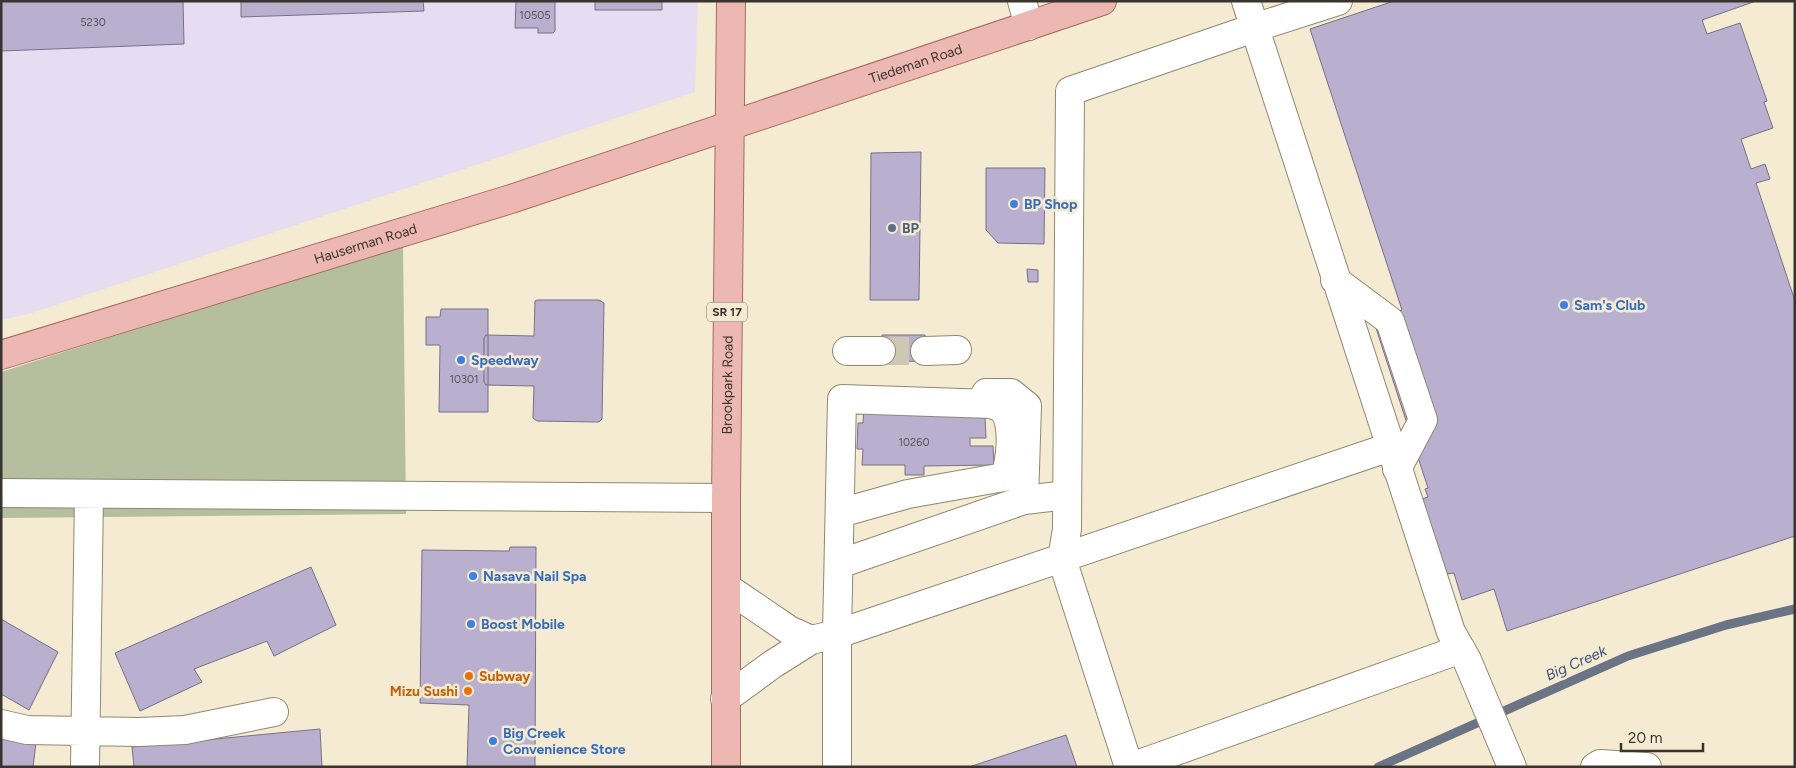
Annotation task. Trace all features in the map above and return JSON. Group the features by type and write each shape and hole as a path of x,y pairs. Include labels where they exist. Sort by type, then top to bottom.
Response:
{"main road":[{"name":"Brookpark Road","path":"726,767 728,125 731,1"},
{"name":"Tiedeman Road","path":"728,125 1026,13 1098,2"},
{"name":"Hauserman Road","path":"1,355 511,199 728,125"}],"street":[{"path":"1246,1 1451,632 1464,654 1510,762"},
{"path":"1338,1 1070,91 1067,529 1062,559 1130,767 1464,654"},
{"path":"725,699 773,664 811,640 837,634 1062,559 1394,458 1423,420 1390,321 1336,280"},
{"path":"925,351 956,350"},
{"path":"848,351 882,351"},
{"path":"843,394 1010,393 1027,406 1024,500"},
{"path":"837,767 837,634 843,394"},
{"path":"840,513 908,494 1004,477 1008,469 1010,437 1008,420 1003,410 992,404 843,394"},
{"path":"1,493 726,498"},
{"path":"85,767 89,494"},
{"path":"839,564 1024,500 1067,495"},
{"path":"726,587 789,630 811,640"},
{"path":"1,724 27,730 139,732 185,730 274,712"},
{"path":"1595,767 1600,764 1647,767"}],"shaded area":[{"path":"1,1 698,1 695,92 32,313 1,320"}],"green space":[{"path":"403,244 406,514 1,518 1,372"}],"building":[{"path":"1,1 183,1 184,44 1,51"},
{"path":"241,1 423,1 424,11 241,17"},
{"path":"516,1 555,1 555,31 553,33 538,33 538,28 515,28"},
{"path":"595,1 662,1 662,10 595,10"},
{"path":"1394,1 1756,1 1702,20 1707,34 1740,23 1767,101 1764,102 1773,128 1741,139 1751,169 1765,164 1770,179 1756,183 1795,301 1795,536 1507,631 1494,589 1462,600 1454,573 1447,574 1422,499 1428,497 1425,489 1428,488 1373,319 1402,310 1310,29"},
{"path":"921,152 919,300 870,300 871,153"},
{"path":"986,168 1045,168 1044,244 998,243 986,230"},
{"path":"1027,269 1038,270 1038,282 1028,282"},
{"path":"599,300 604,303 602,419 599,422 537,421 533,418 534,386 486,385 484,382 484,338 486,335 534,336 535,301"},
{"path":"441,309 488,309 488,412 439,412 440,345 426,345 426,317 440,317"},
{"path":"882,335 925,335 925,361 881,362"},
{"path":"864,407 971,408 971,417 985,417 986,438 970,438 970,446 993,446 994,465 924,466 924,475 905,475 905,465 862,465 863,449 857,449 858,423 863,423"},
{"path":"510,547 536,547 535,767 467,767 469,705 420,703 422,550 509,551"},
{"path":"311,567 336,625 274,656 267,641 194,669 202,682 140,711 115,653"},
{"path":"1,619 58,652 29,710 1,694"},
{"path":"320,729 322,767 134,767 132,747"},
{"path":"1066,735 1077,767 969,767"},
{"path":"1,739 36,743 33,767 1,767"}],"waterway":[{"name":"Big Creek","path":"1378,767 1628,656 1726,625 1795,609"}],"tunnel":[{"path":"881,351 925,351"}],"place":[{"name":"BP Shop","path":"1014,204"},
{"name":"BP","path":"892,228"},
{"name":"Sam's Club","path":"1564,305"},
{"name":"Speedway","path":"461,360"},
{"name":"Nasava Nail Spa","path":"473,576"},
{"name":"Boost Mobile","path":"471,624"},
{"name":"Subway","path":"469,676"},
{"name":"Mizu Sushi","path":"468,691"},
{"name":"Big Creek Convenience Store","path":"493,741"}]}
